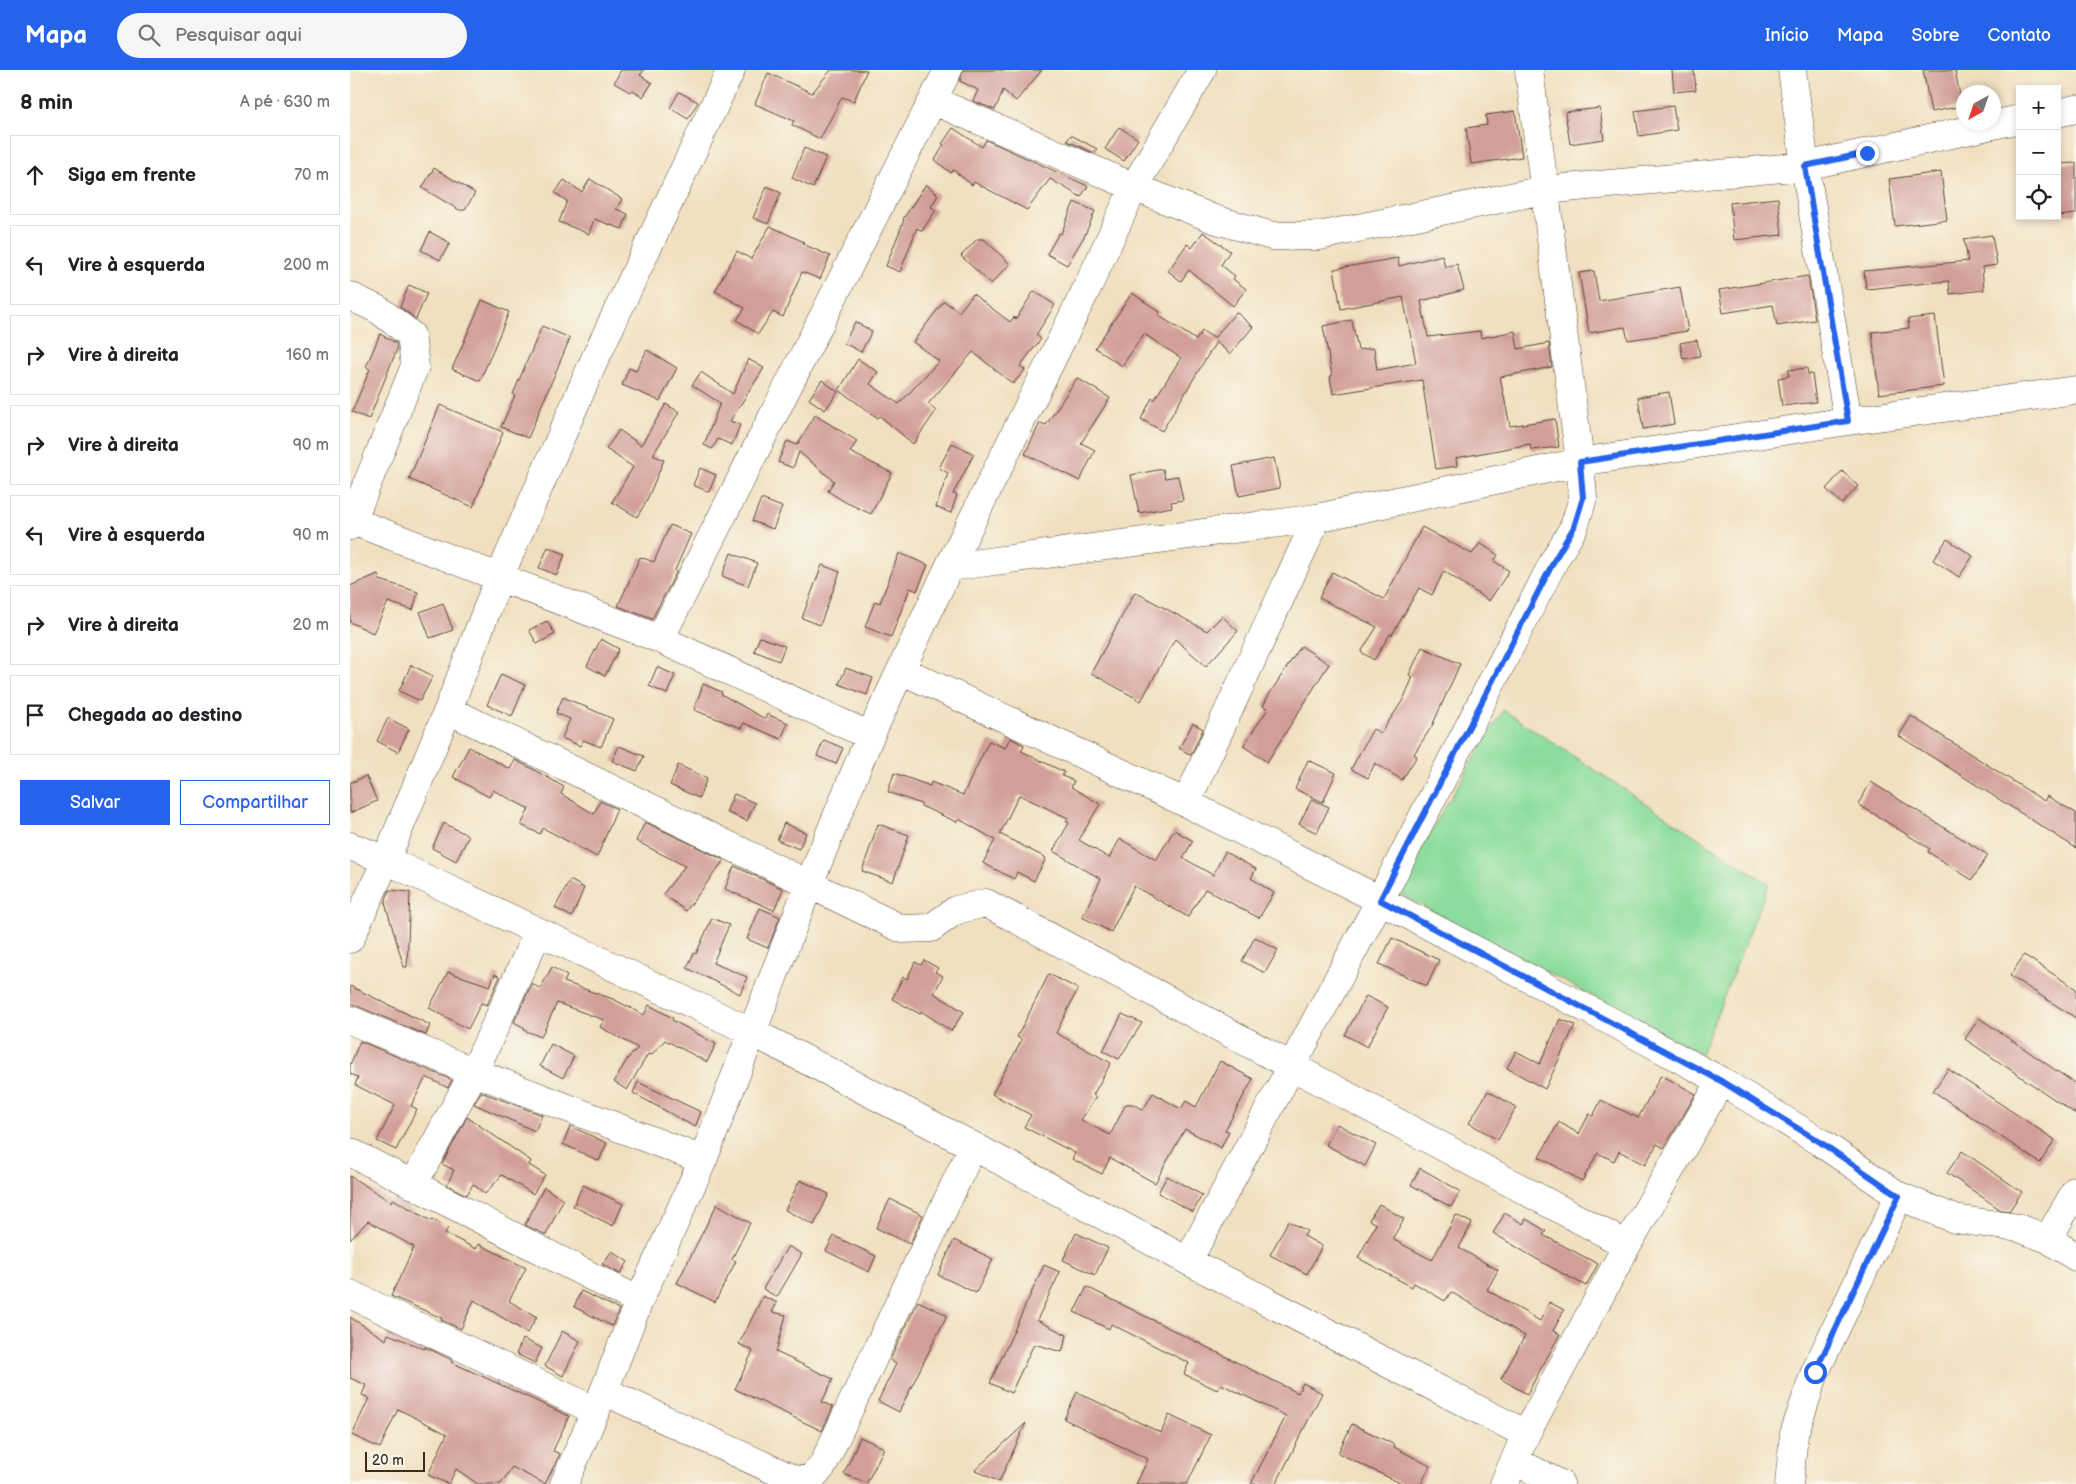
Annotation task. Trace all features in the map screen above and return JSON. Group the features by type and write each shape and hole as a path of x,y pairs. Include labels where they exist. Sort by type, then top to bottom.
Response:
{"street":[{"path":"350,939 386,860 448,710 499,578 594,361 731,70"},
{"path":"660,639 934,101 948,70"},
{"path":"564,1484 600,1401 639,1301 703,1160 809,884 870,736 949,567 1088,286 1134,187 1202,70"},
{"path":"1188,1261 1380,900 1555,559 1574,527 1583,498 1580,462 1529,70"},
{"path":"1792,70 1805,166 1848,421"},
{"path":"934,101 1134,187 1214,219 1272,236 1319,236 1544,190 1805,166 2016,120"},
{"path":"2061,112 2076,109"},
{"path":"350,296 379,310 411,335 415,366 351,522 660,639 870,736"},
{"path":"949,567 1316,518 1580,462 1848,421 2076,390"},
{"path":"1186,803 1316,518"},
{"path":"901,670 1186,803 1380,900 1721,1081 1820,1142 1899,1196 1955,1220 2019,1228 2048,1239 2076,1257"},
{"path":"448,710 902,929 931,928 956,910 986,903 1627,1245"},
{"path":"350,846 386,860 752,1032 973,1146 1188,1261 1526,1434"},
{"path":"413,1184 474,1072 538,932"},
{"path":"350,1020 474,1072 703,1160"},
{"path":"1560,1484 1510,1473 1526,1434 1627,1245 1721,1081"},
{"path":"350,1294 600,1401 797,1480 811,1478 822,1467 973,1146"},
{"path":"350,1152 639,1301"},
{"path":"2048,1239 2076,1190"},
{"path":"1789,1484 1794,1434 1815,1372 1899,1196"}],"green space":[{"path":"1503,710 1769,884 1701,1054 1395,891"}],"building":[{"path":"621,70 644,70 640,75 652,83 643,97 632,90 630,92 614,83"},
{"path":"831,70 867,70 854,101 842,97 820,139 792,125 794,121 755,104 768,73 812,93"},
{"path":"963,70 1042,70 1016,101 1003,90 995,110 973,101 978,90 960,81"},
{"path":"1672,70 1694,70 1696,90 1674,92"},
{"path":"1923,70 1955,70 1958,85 1956,85 1956,107 1931,112"},
{"path":"679,92 698,102 688,119 670,108"},
{"path":"1673,106 1677,130 1639,136 1635,111"},
{"path":"1600,108 1604,139 1570,144 1565,112"},
{"path":"1515,111 1522,157 1471,164 1466,128 1487,125 1486,115"},
{"path":"1119,127 1138,139 1124,161 1105,149"},
{"path":"953,128 982,147 986,140 1088,186 1081,197 1050,179 1027,210 974,182 972,185 953,170 951,173 935,160 944,145 942,144"},
{"path":"1071,135 1097,149 1094,153 1067,141"},
{"path":"804,148 826,157 813,188 792,178"},
{"path":"2076,163 2076,214 2061,216 2061,164"},
{"path":"434,168 475,193 465,210 459,210 422,188"},
{"path":"1941,172 1947,220 1895,226 1889,179"},
{"path":"590,179 622,199 616,209 628,214 622,229 594,219 589,234 559,222 567,201 555,193 564,180 582,192"},
{"path":"926,184 938,195 931,207 936,210 922,231 917,228 900,272 886,266 903,219"},
{"path":"767,186 781,193 768,224 753,218"},
{"path":"1778,198 1782,235 1734,240 1730,203"},
{"path":"1074,202 1095,211 1085,235 1067,265 1047,254 1059,233 1061,234"},
{"path":"770,226 830,256 820,279 802,272 783,317 773,312 758,334 737,320 745,308 715,291 737,251 751,259"},
{"path":"430,232 450,243 440,260 421,250"},
{"path":"1203,232 1230,251 1221,265 1235,276 1233,279 1246,289 1233,306 1189,270 1181,281 1168,271 1187,244 1192,248"},
{"path":"1992,235 1997,265 1982,267 1984,290 1950,294 1949,281 1866,289 1864,271 1968,261 1964,239"},
{"path":"977,239 984,239 1010,264 991,284 961,256"},
{"path":"1442,255 1445,267 1457,264 1464,290 1421,301 1428,337 1480,331 1481,338 1515,331 1518,349 1549,343 1552,367 1500,377 1510,426 1555,419 1559,447 1531,450 1530,444 1456,458 1457,466 1436,469 1422,380 1333,394 1330,377 1332,376 1323,326 1352,320 1358,350 1374,348 1377,370 1416,363 1403,297 1341,309 1334,269 1398,258 1399,266"},
{"path":"1594,271 1599,301 1680,287 1688,331 1628,340 1625,327 1589,333 1579,273"},
{"path":"1808,276 1815,320 1777,326 1773,305 1723,313 1719,290"},
{"path":"409,285 427,293 416,319 400,307"},
{"path":"1034,291 1055,305 1036,335 1041,339 1020,366 1025,370 1013,384 973,352 928,404 936,411 913,444 880,416 878,418 839,390 858,359 878,372 870,384 899,404 939,361 913,342 944,301 959,312 973,294 1010,322 1014,317 1016,319"},
{"path":"1132,293 1160,312 1158,315 1196,340 1202,331 1214,338 1236,312 1253,327 1230,354 1216,342 1162,431 1141,419 1152,398 1154,400 1181,358 1144,334 1122,366 1095,348"},
{"path":"482,300 509,312 480,381 452,369"},
{"path":"1935,316 1944,386 1879,394 1872,332 1909,328 1908,319"},
{"path":"855,322 872,331 861,352 844,343"},
{"path":"542,326 570,338 528,438 501,427"},
{"path":"380,334 396,343 397,349 369,419 352,412 370,369 366,367"},
{"path":"1697,340 1700,356 1683,359 1680,343"},
{"path":"647,350 677,368 660,401 622,385 629,368 636,371"},
{"path":"748,359 764,368 730,421 740,425 732,445 718,439 712,449 704,445 720,403 692,385 701,372 733,394"},
{"path":"1807,368 1808,374 1812,374 1816,402 1782,406 1778,378 1789,376 1788,370"},
{"path":"1077,378 1110,398 1081,443 1095,450 1080,481 1025,454 1040,423 1046,425"},
{"path":"822,380 838,392 825,410 809,399"},
{"path":"1669,392 1674,424 1643,429 1638,397"},
{"path":"666,404 679,412 653,455 664,460 646,502 637,517 612,502 633,467 606,449 619,430 641,445"},
{"path":"440,405 503,432 473,507 409,479"},
{"path":"815,415 857,441 850,452 892,473 871,514 845,502 828,491 834,481 799,452 793,468 778,462 787,441 797,445"},
{"path":"952,443 974,454 953,494 957,495 951,513 936,507 948,473 939,468"},
{"path":"1274,458 1280,488 1239,496 1233,466"},
{"path":"700,468 716,475 709,492 693,485"},
{"path":"1163,469 1165,478 1178,476 1183,500 1171,502 1172,507 1139,513 1131,475"},
{"path":"1842,471 1858,486 1842,504 1826,489"},
{"path":"761,499 782,507 773,529 752,521"},
{"path":"670,525 691,534 675,570 676,573 652,619 618,606 640,557 654,562"},
{"path":"1422,527 1472,554 1480,543 1498,555 1494,561 1509,571 1489,601 1444,571 1432,595 1419,588 1392,635 1390,634 1374,660 1361,652 1377,627 1319,598 1332,572 1384,599"},
{"path":"1947,539 1973,556 1959,577 1933,560"},
{"path":"548,547 565,554 557,575 539,568"},
{"path":"731,553 757,563 748,586 722,576"},
{"path":"899,553 928,565 917,591 910,588 891,637 865,627 875,601 880,603"},
{"path":"822,565 840,572 820,625 802,618"},
{"path":"378,574 380,580 418,592 413,610 388,602 373,633 350,622 350,586"},
{"path":"1135,592 1207,631 1222,616 1238,631 1206,666 1175,639 1141,701 1091,673"},
{"path":"443,603 453,630 430,638 420,612"},
{"path":"547,621 555,634 537,644 529,630"},
{"path":"760,637 785,646 779,661 754,651"},
{"path":"601,639 619,649 605,676 587,666"},
{"path":"1301,646 1329,664 1267,762 1243,746 1268,709 1263,706 1270,693"},
{"path":"1422,647 1460,664 1432,726 1414,754 1417,756 1402,780 1375,763 1368,778 1351,769 1373,729 1381,733 1403,700 1413,677 1409,675"},
{"path":"411,665 433,676 420,701 399,691"},
{"path":"657,667 675,675 667,694 649,686"},
{"path":"846,668 873,678 867,695 839,684"},
{"path":"501,674 525,685 512,716 487,705"},
{"path":"703,684 722,692 721,694 765,719 767,714 788,723 781,739 744,723 741,728 694,710"},
{"path":"563,697 613,719 601,747 583,740 580,746 562,738 570,719 556,713"},
{"path":"1911,716 2044,801 2047,796 2076,813 2076,848 1899,736"},
{"path":"388,718 409,729 398,752 377,741"},
{"path":"1193,723 1203,729 1191,755 1179,748"},
{"path":"1010,738 1024,745 1021,751 1064,772 1062,776 1074,781 1071,787 1100,804 1079,840 1109,858 1120,839 1156,860 1174,830 1193,841 1183,858 1213,875 1225,852 1256,869 1251,878 1274,893 1259,918 1205,889 1188,917 1134,886 1111,932 1082,917 1101,879 1053,851 1069,823 1066,821 1068,818 1019,795 1000,834 1046,858 1034,881 1017,872 1014,879 983,863 995,840 959,819 957,822 921,806 921,804 888,792 894,773 930,786 931,782 963,795 989,741 1005,748"},
{"path":"824,740 843,748 836,764 817,756"},
{"path":"619,746 644,756 637,771 612,761"},
{"path":"469,747 510,769 515,760 531,768 564,787 561,794 594,814 600,801 617,809 597,857 543,828 540,834 521,825 529,809 493,790 489,797 453,777"},
{"path":"1308,760 1336,773 1323,802 1295,789"},
{"path":"678,765 707,778 699,798 670,785"},
{"path":"366,776 377,801 350,813 350,783"},
{"path":"1871,782 1988,855 1972,880 1928,852 1930,849 1858,804"},
{"path":"734,794 755,803 747,821 726,812"},
{"path":"1312,799 1329,807 1317,833 1299,824"},
{"path":"645,822 724,860 686,911 663,894 685,866 636,841"},
{"path":"444,823 469,836 456,861 432,848"},
{"path":"784,823 806,833 799,849 777,840"},
{"path":"878,824 909,835 893,882 862,871"},
{"path":"734,866 783,889 774,910 725,889"},
{"path":"570,880 584,888 572,917 555,908"},
{"path":"389,890 410,892 407,967 404,967 385,903"},
{"path":"760,908 780,917 768,948 747,939"},
{"path":"712,918 729,925 713,963 747,977 740,994 687,968 694,953 696,954"},
{"path":"1255,937 1278,950 1265,973 1242,961"},
{"path":"1392,938 1439,960 1427,986 1379,964"},
{"path":"2024,955 2076,989 2076,1018 2010,976"},
{"path":"924,960 938,968 935,972 943,976 934,993 964,1012 951,1031 921,1011 920,1014 892,999 903,977 907,979 915,962 921,965"},
{"path":"552,967 567,976 564,982 613,999 644,1015 649,1005 716,1044 707,1062 665,1040 651,1055 648,1054 627,1090 614,1082 628,1058 638,1048 600,1027 604,1020 557,1003 541,1037 524,1030 525,1028 514,1022 532,983 540,989"},
{"path":"448,972 490,986 495,974 500,977 487,1005 481,1003 468,1029 429,1008"},
{"path":"1049,974 1078,989 1056,1033 1111,1063 1093,1095 1096,1097 1081,1120 1110,1135 1126,1104 1133,1104 1143,1110 1153,1093 1181,1109 1186,1101 1196,1107 1220,1061 1253,1079 1225,1130 1229,1131 1221,1148 1185,1129 1155,1183 1110,1158 1102,1174 1072,1159 1075,1153 1024,1127 1031,1115 992,1094 1022,1040 1017,1037"},
{"path":"350,986 430,1025 426,1035 350,1003"},
{"path":"1366,996 1388,1007 1367,1047 1345,1035"},
{"path":"1122,1014 1142,1023 1119,1059 1103,1051"},
{"path":"1979,1018 2076,1084 2076,1114 1965,1039"},
{"path":"1560,1019 1575,1025 1545,1089 1507,1068 1516,1051 1540,1064"},
{"path":"360,1041 452,1080 448,1088 426,1077 411,1106 417,1109 396,1150 377,1141 395,1105 355,1085 358,1077 350,1074 350,1065"},
{"path":"551,1044 574,1056 563,1078 540,1066"},
{"path":"1948,1069 2055,1140 2040,1163 1933,1091"},
{"path":"1661,1075 1696,1094 1664,1148 1657,1144 1645,1165 1619,1151 1614,1161 1598,1153 1582,1181 1539,1157 1559,1122 1579,1134 1589,1114 1593,1116 1601,1100 1638,1118"},
{"path":"638,1082 701,1112 695,1127 633,1093"},
{"path":"1488,1091 1516,1107 1498,1140 1469,1123"},
{"path":"481,1092 542,1115 535,1131 474,1104"},
{"path":"467,1117 531,1161 529,1165 545,1175 533,1194 502,1175 485,1194 473,1184 467,1195 447,1185 454,1170 442,1164"},
{"path":"1337,1124 1376,1145 1365,1166 1326,1145"},
{"path":"570,1126 607,1143 599,1161 563,1144"},
{"path":"1962,1151 2022,1192 2009,1211 2001,1210 1947,1173"},
{"path":"1420,1168 1460,1191 1451,1207 1411,1185"},
{"path":"350,1176 391,1202 393,1199 431,1221 432,1219 448,1228 445,1233 476,1249 479,1244 526,1268 509,1301 537,1317 527,1333 474,1300 461,1329 441,1320 442,1318 391,1296 414,1247 368,1221 350,1240"},
{"path":"1167,1176 1202,1195 1193,1212 1158,1193"},
{"path":"800,1180 829,1194 814,1225 785,1210"},
{"path":"583,1185 623,1204 613,1226 573,1206"},
{"path":"544,1187 563,1200 546,1235 525,1225"},
{"path":"890,1199 923,1215 910,1244 876,1228"},
{"path":"717,1204 750,1223 732,1259 736,1261 715,1302 677,1283"},
{"path":"1379,1204 1404,1219 1392,1239 1432,1260 1456,1215 1472,1223 1459,1248 1498,1270 1487,1290 1540,1321 1549,1302 1564,1310 1553,1331 1560,1334 1527,1394 1501,1379 1525,1336 1451,1292 1445,1301 1414,1283 1412,1287 1358,1258 1376,1224 1369,1220"},
{"path":"1505,1213 1523,1224 1526,1219 1546,1231 1543,1235 1598,1264 1586,1286 1493,1233"},
{"path":"1288,1221 1307,1231 1304,1236 1322,1246 1307,1274 1270,1255"},
{"path":"1076,1233 1108,1248 1095,1275 1063,1260"},
{"path":"834,1236 876,1256 869,1272 826,1251"},
{"path":"954,1240 993,1259 976,1293 938,1275"},
{"path":"788,1246 802,1254 777,1297 763,1289"},
{"path":"612,1251 628,1262 620,1274 602,1264"},
{"path":"1044,1265 1060,1272 1037,1320 1067,1335 1062,1352 1034,1344 1011,1393 990,1383"},
{"path":"1087,1287 1298,1393 1303,1383 1322,1393 1276,1484 1251,1484 1286,1416 1221,1384 1217,1390 1184,1374 1189,1363 1111,1324 1109,1329 1074,1312"},
{"path":"581,1291 619,1309 612,1326 574,1307"},
{"path":"763,1296 777,1303 772,1312 786,1315 776,1352 833,1379 822,1402 833,1407 822,1431 735,1389 753,1351 739,1344"},
{"path":"918,1301 947,1315 899,1412 878,1401 896,1364 890,1360"},
{"path":"350,1317 386,1340 388,1334 425,1349 425,1347 452,1360 451,1362 569,1416 553,1451 560,1454 545,1484 512,1467 501,1484 478,1484 456,1469 449,1484 428,1475 447,1434 398,1409 380,1448 352,1435 369,1398 362,1395 366,1385 350,1378"},
{"path":"562,1331 580,1341 563,1376 545,1366"},
{"path":"523,1339 542,1348 535,1363 516,1354"},
{"path":"1077,1392 1161,1433 1169,1415 1211,1435 1187,1484 1136,1484 1148,1459 1064,1419"},
{"path":"1026,1423 999,1482 975,1470 998,1449"},
{"path":"1352,1424 1395,1445 1394,1447 1430,1466 1421,1484 1402,1484 1338,1453"},
{"path":"860,1437 884,1448 867,1483 844,1474"}],"route":[{"path":"1815,1372 1899,1196 1820,1142 1721,1081 1380,900 1555,559 1574,527 1583,498 1580,462 1848,421 1805,166 1867,153"}]}
